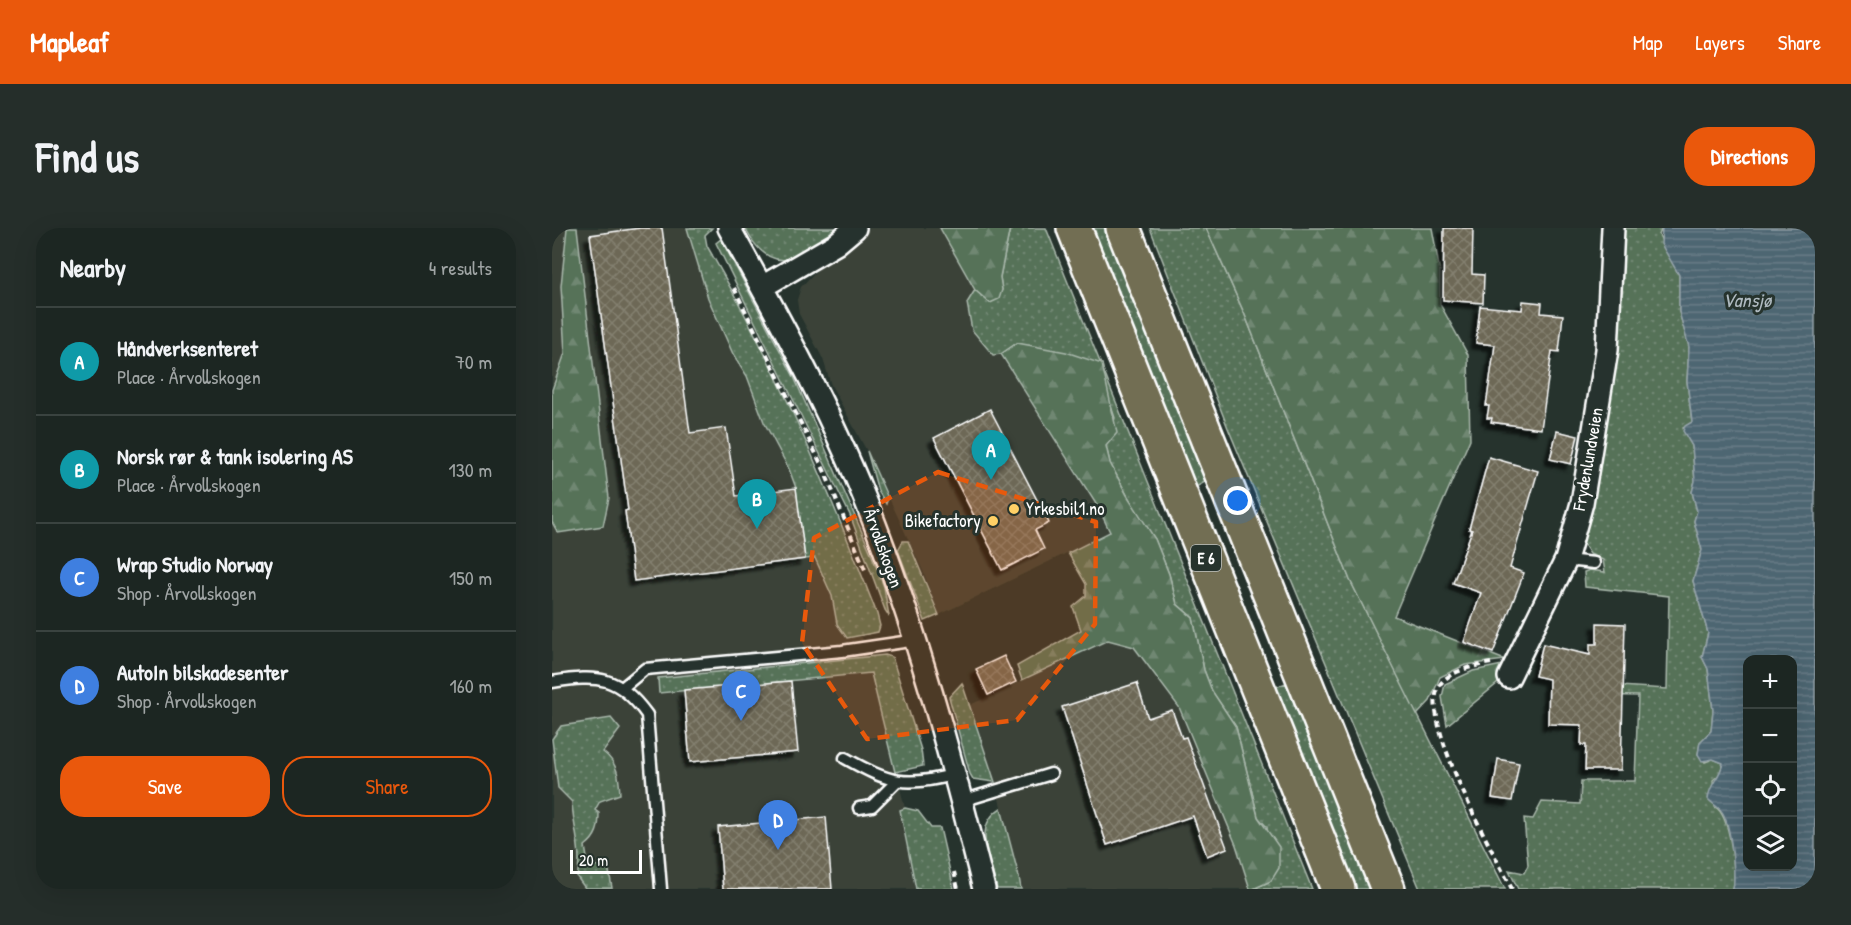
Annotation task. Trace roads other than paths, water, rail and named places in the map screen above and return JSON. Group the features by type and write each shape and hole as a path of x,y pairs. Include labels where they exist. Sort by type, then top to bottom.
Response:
{"highway":[{"name":"E 6","path":"1074,228 1338,889"},
{"path":"1123,228 1388,889"}],"street":[{"name":"Årvollskogen","path":"729,228 795,347 864,498 917,640 956,774 984,889"},
{"path":"762,288 836,244 855,228"},
{"name":"Frydenlundveien","path":"1514,668 1566,560 1582,502 1607,350 1613,228"}],"lane":[{"path":"1566,560 1594,563"},
{"path":"621,688 645,669 842,651 917,640"},
{"path":"552,682 596,677 610,680 634,698 647,715 661,889"},
{"path":"845,758 874,775 896,782 933,780 956,774"},
{"path":"963,801 1051,774"},
{"path":"859,808 872,806 896,782"}],"water":[{"name":"Vansjø","path":"1662,228 1815,228 1815,889 1733,889 1733,862 1728,828 1722,812 1708,799 1710,789 1723,763 1713,759 1702,761 1698,754 1700,742 1711,731 1713,710 1708,669 1702,657 1708,633 1693,581 1702,550 1694,521 1697,511 1692,492 1695,481 1692,446 1683,431 1685,426 1692,422 1687,381 1689,347 1679,312 1679,275 1661,244"}],"place":[{"name":"Håndverksenteret","path":"991,480"},
{"name":"Yrkesbil1.no","path":"1014,509"},
{"name":"Bikefactory","path":"993,521"},
{"name":"Norsk rør & tank isolering AS","path":"757,529"},
{"name":"Wrap Studio Norway","path":"741,721"},
{"name":"AutoIn bilskadesenter","path":"778,850"}]}
